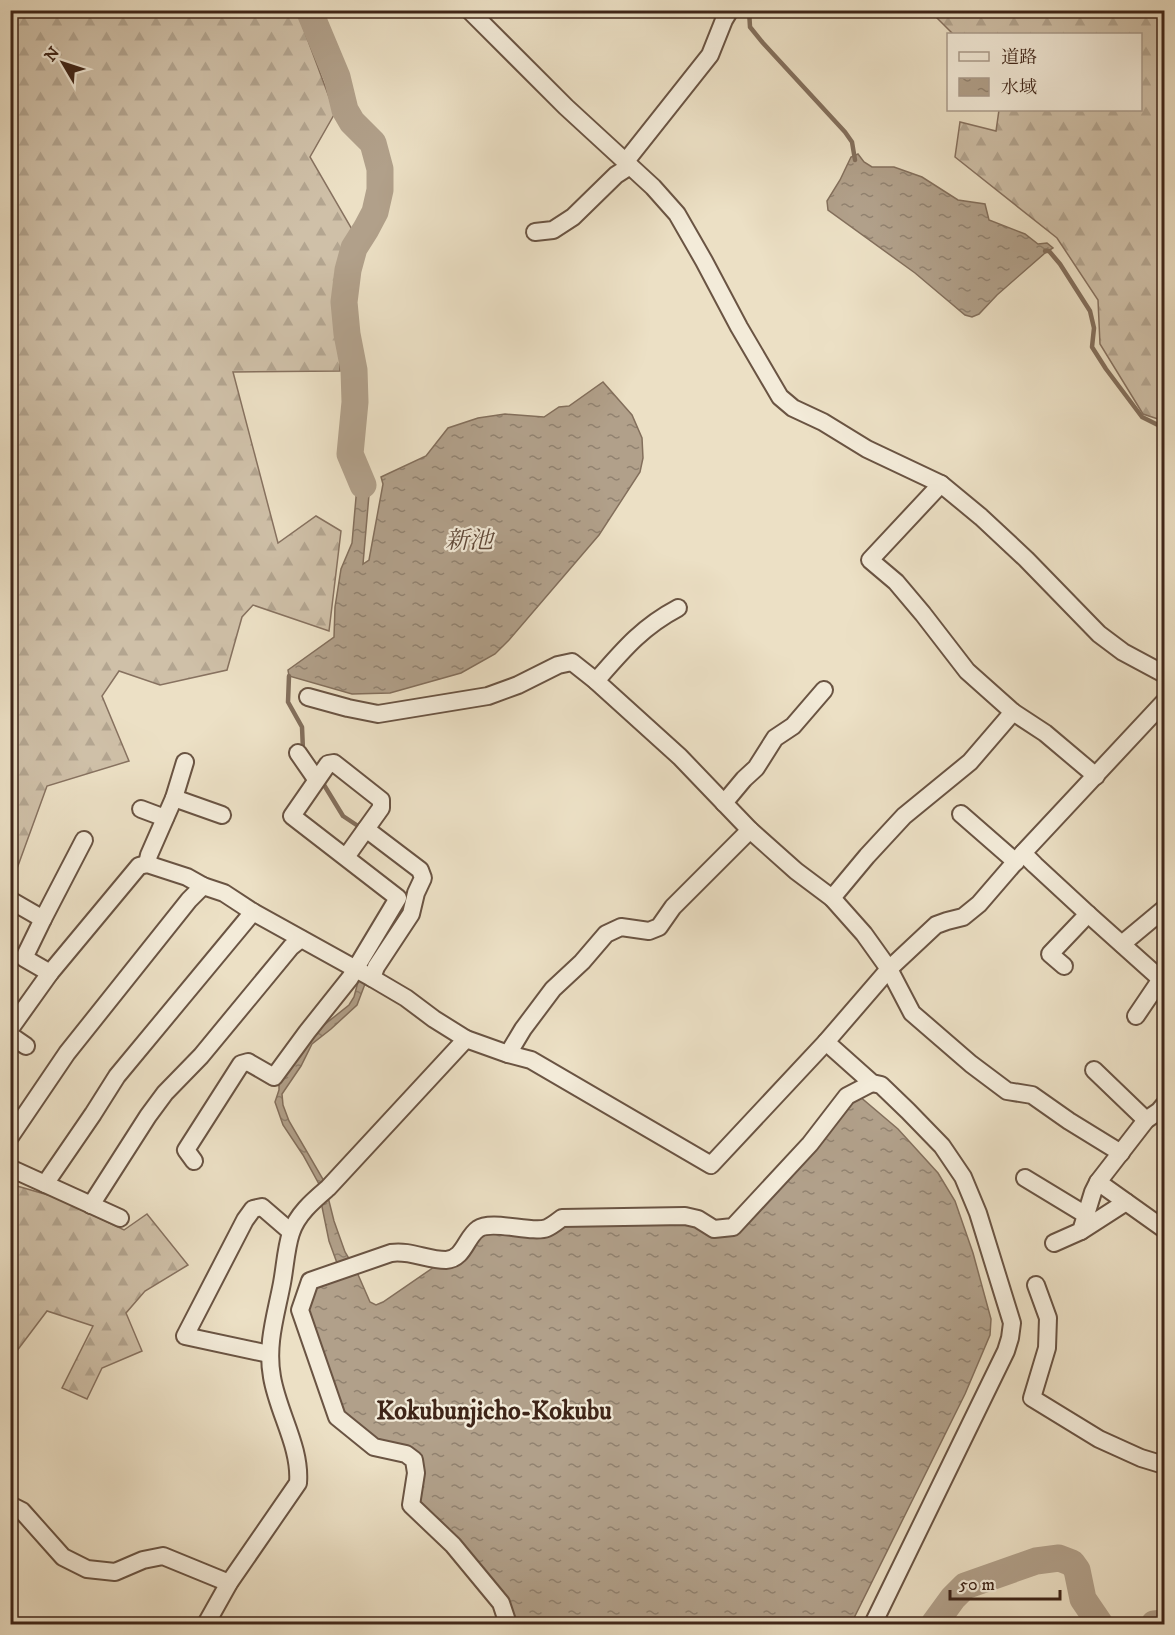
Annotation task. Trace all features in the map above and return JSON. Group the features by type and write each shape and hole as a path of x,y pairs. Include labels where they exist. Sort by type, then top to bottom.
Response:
{"street":[{"path":"469,10 566,106 653,187 677,214 780,397 793,408 823,422 867,449 941,484 1026,559 1099,634 1123,652 1164,674"},
{"path":"535,232 553,230 573,217 628,163 711,55 730,10"},
{"path":"941,484 870,560 896,582 967,671 1013,712 1045,733 1096,776"},
{"path":"596,681 633,639 660,617 678,608"},
{"path":"308,697 378,714 488,696 518,685 558,665 572,662 680,757 750,830 832,898 864,934 889,969 912,1013 971,1064 1007,1091 1032,1095 1121,1153"},
{"path":"724,803 744,778 756,768 775,738 793,726 824,690"},
{"path":"10,1029 50,973 139,866 147,864 224,893 253,912 406,998 434,1019 466,1038 531,1060 711,1165 826,1042 889,969 936,926 963,917 979,904 1019,857 1164,702"},
{"path":"832,898 904,816 970,762 1013,712"},
{"path":"298,753 316,779"},
{"path":"147,864 174,798 185,762"},
{"path":"346,857 381,808 381,800 334,763 328,764 316,779 292,816 398,898 364,973"},
{"path":"174,798 222,815"},
{"path":"141,809 165,818"},
{"path":"961,814 1019,857 1035,866 1163,981 1136,1016"},
{"path":"194,1161 186,1150 241,1064 248,1062 274,1077 306,1032 350,978 376,967 411,914 416,893 423,878 420,870 366,830"},
{"path":"508,1054 523,1029 553,989 582,962 606,934 621,927 649,930 659,927 673,907 750,830"},
{"path":"50,973 24,958 84,840"},
{"path":"10,1137 67,1053 189,900 203,886"},
{"path":"10,900 43,919"},
{"path":"1122,944 1164,909"},
{"path":"45,1184 117,1076 253,912"},
{"path":"1064,966 1050,954 1088,914"},
{"path":"91,1206 165,1093 201,1056 291,947 301,939"},
{"path":"10,1035 26,1046"},
{"path":"206,1624 230,1583 298,1483 299,1467 272,1379 269,1354 291,1232 307,1206 323,1192 466,1038"},
{"path":"826,1042 872,1083 881,1085 908,1111 942,1146 963,1177 978,1213 1012,1323 1006,1351 873,1624"},
{"path":"1094,1070 1146,1120"},
{"path":"508,1623 501,1603 453,1545 411,1505 416,1473 414,1460 406,1454 374,1447 337,1417 300,1310 310,1281 401,1251 445,1260 453,1259 478,1229 489,1225 545,1229 562,1218 685,1216 699,1219 714,1229 733,1227 810,1144 846,1096 872,1083"},
{"path":"1083,1223 1092,1192 1098,1182 1146,1120 1164,1105"},
{"path":"10,1168 120,1218"},
{"path":"1025,1178 1083,1223"},
{"path":"1098,1182 1164,1229"},
{"path":"1054,1243 1083,1223 1126,1202"},
{"path":"269,1354 185,1336 245,1220 253,1209 262,1207 291,1232"},
{"path":"1036,1285 1048,1318 1047,1348 1032,1398 1100,1439 1141,1458 1164,1465"},
{"path":"10,1505 22,1511 63,1557 87,1569 115,1572 142,1560 163,1556 230,1583"}],"green space":[{"path":"11,10 297,11 335,113 310,157 353,231 338,267 340,371 233,372 278,543 316,516 341,531 329,631 253,605 242,617 227,670 160,685 119,671 102,696 129,761 47,786 11,885"},
{"path":"930,11 1164,11 1164,421 1143,414 1100,344 1098,300 1057,238 955,157 960,122 996,131 999,111 1142,111 1142,33 952,33"},
{"path":"10,1184 55,1197 124,1230 147,1214 188,1265 145,1291 126,1313 142,1351 102,1368 87,1399 62,1388 93,1326 47,1311 16,1352 11,1350"}],"water":[{"path":"858,154 872,167 894,167 922,177 958,200 985,204 989,220 1025,234 1038,244 1047,243 1053,248 997,295 979,314 972,317 965,315 915,273 828,210 827,201 851,157"},
{"name":"新池","path":"603,382 632,415 642,438 643,458 640,472 599,535 495,654 461,673 390,693 352,694 289,676 288,670 334,637 335,607 341,569 352,543 357,486 370,483 363,564 369,560 383,484 381,477 426,456 448,428 478,418 505,414 544,417 559,407 569,406"},
{"path":"359,978 365,984 357,1005 312,1044 301,1066 282,1094 289,1121 324,1181 345,1252 370,1302 376,1305 437,1265 480,1233 562,1223 685,1221 720,1235 843,1106 859,1096 898,1129 938,1173 955,1201 973,1253 991,1319 990,1335 965,1394 851,1624 512,1624 419,1503 423,1469 391,1443 375,1438 344,1416 304,1314 314,1286 341,1274 329,1241 320,1186 283,1125 275,1102 279,1081 319,1029 349,1005 354,997"}],"waterway":[{"path":"309,10 337,77 345,110 352,122 373,143 380,169 380,190 375,212 354,248 348,270 344,302 354,370 355,402 350,454 363,485"},
{"path":"749,10 750,27 845,132 852,142 855,160"},
{"path":"1045,251 1049,251 1060,264 1090,311 1094,328 1092,347 1106,369 1142,417 1164,428"},
{"path":"289,676 288,702 302,727 303,750"},
{"path":"321,780 343,816 361,828"},
{"path":"383,941 406,902"},
{"path":"934,1624 965,1586 1036,1561 1059,1558 1072,1563 1077,1570 1083,1599 1100,1624"},
{"path":"1154,1624 1164,1623"}],"district":[{"name":"Kokubunjicho-Kokubu","path":"494,1410"}]}
